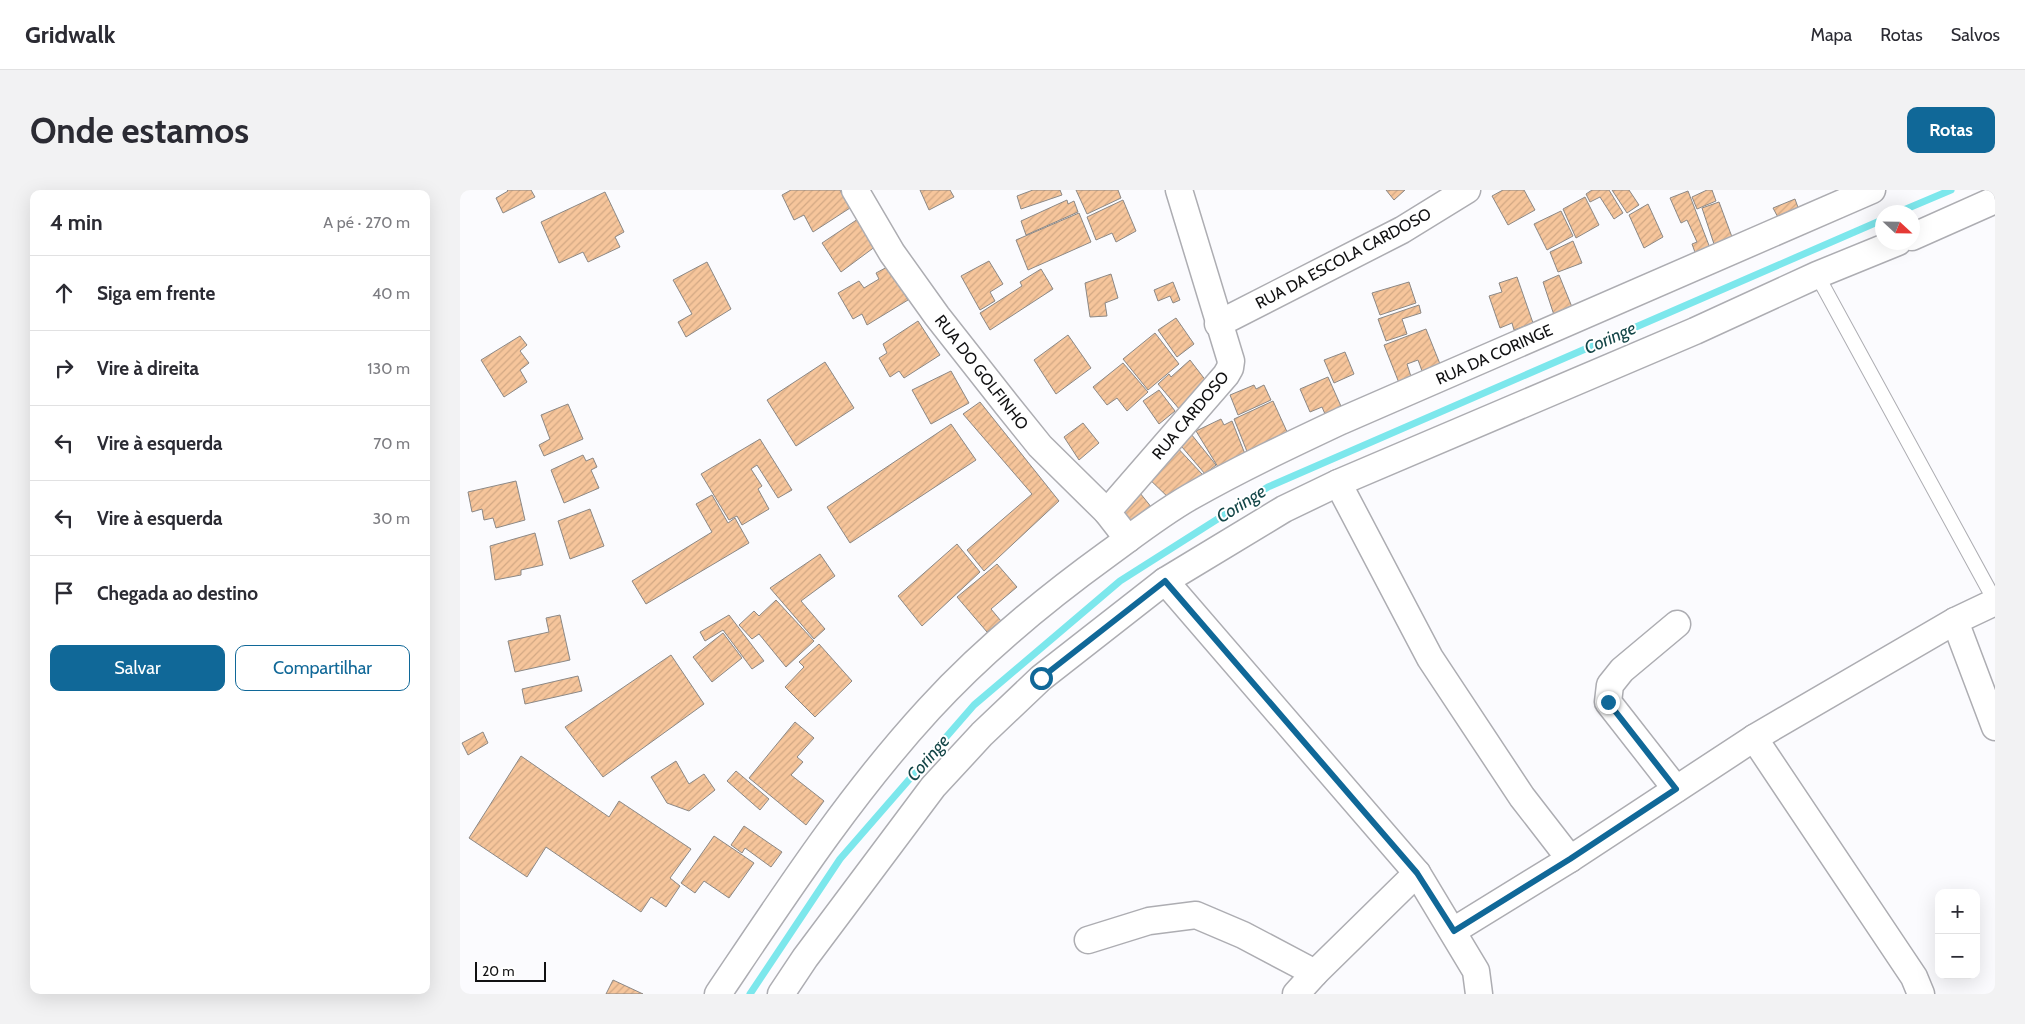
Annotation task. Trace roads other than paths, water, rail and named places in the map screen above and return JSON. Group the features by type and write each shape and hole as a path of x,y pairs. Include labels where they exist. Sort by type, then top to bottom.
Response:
{"street":[{"name":"RUA DO GOLFINHO","path":"855,190 898,261 937,316 1040,446 1107,512 1128,540"},
{"name":"RUA CARDOSO","path":"1107,512 1226,375 1230,368 1231,361 1218,324 1179,190"},
{"name":"RUA DA ESCOLA CARDOSO","path":"1218,324 1402,230 1467,190"},
{"name":"RUA DA CORINGE","path":"718,994 795,880 873,774 929,708 990,647 1047,598 1188,498 1259,459 1359,413 1872,190"},
{"path":"1920,233 1995,200"},
{"path":"781,994 805,958 933,787 982,734 1041,678 1165,581 1284,509 1695,331 1817,275 1878,250"},
{"path":"1338,484 1430,658 1522,798 1570,859"},
{"path":"1165,581 1417,873 1454,931 1476,972 1480,994"},
{"path":"1454,931 1570,859 1754,738 1955,621 1995,601"},
{"path":"1955,621 1995,728"},
{"path":"1676,789 1608,702 1610,685 1622,670 1677,624"},
{"path":"1754,738 1914,977 1920,994"},
{"path":"1296,994 1314,972 1417,873"},
{"path":"1088,940 1149,921 1196,915 1243,935 1314,972"}],"lane":[{"path":"1817,275 1995,601"}],"waterway":[{"name":"Coringe","path":"1916,205 1951,190"},
{"name":"Coringe","path":"750,994 840,859 974,705 1120,581 1268,487 1875,223"}]}
